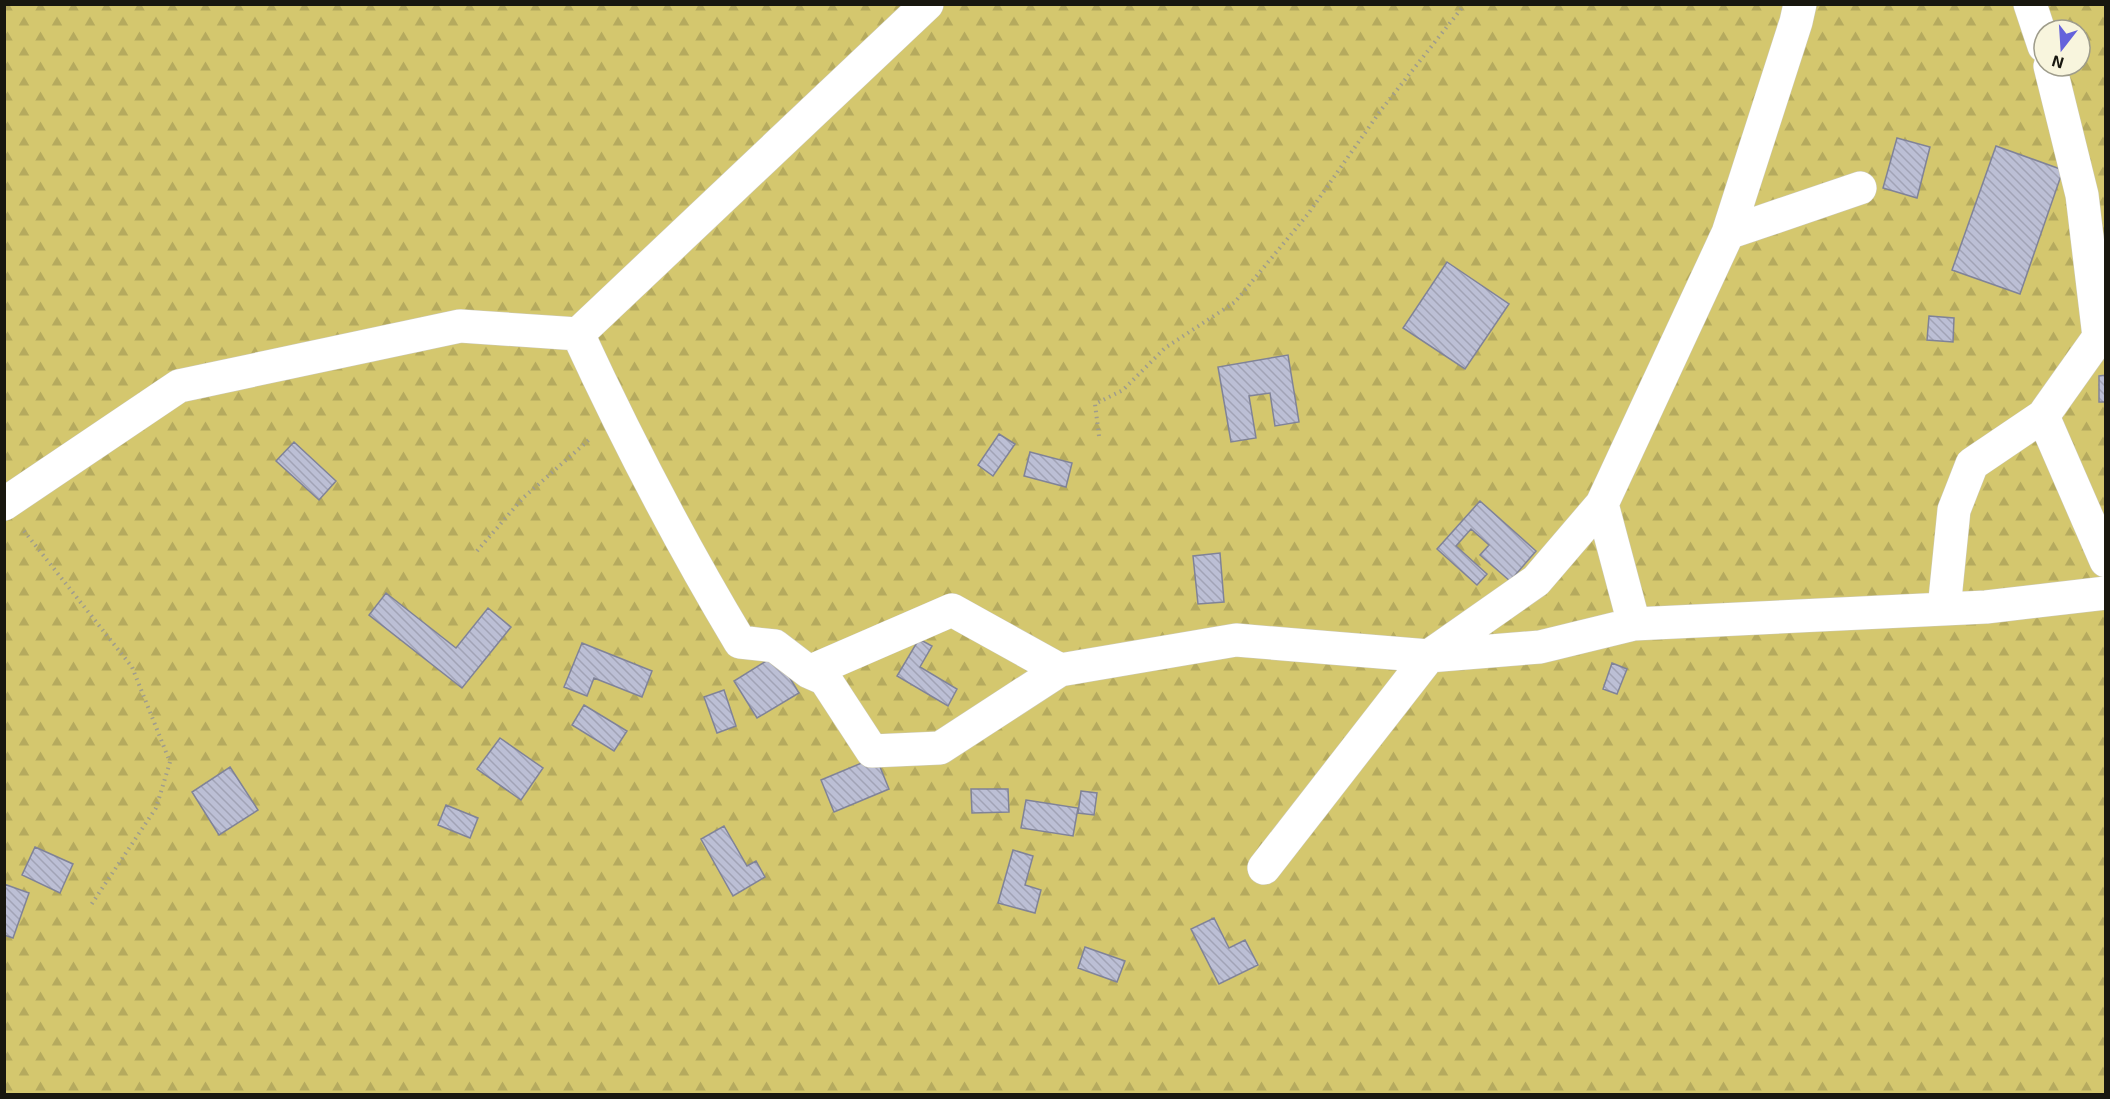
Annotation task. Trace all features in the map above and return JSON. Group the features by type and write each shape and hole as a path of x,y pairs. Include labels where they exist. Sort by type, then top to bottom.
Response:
{"street":[{"path":"12,514 179,386 460,326 578,334 927,4"},
{"path":"1264,868 1429,656 1536,581 1602,504 1728,233 1800,4"},
{"path":"1944,609 1954,510 1972,464 2043,416 2099,337 2082,195 2053,78"},
{"path":"1728,233 1860,188"},
{"path":"578,334 616,417 696,568 740,642 775,646 809,672 825,680 872,751 940,748 1060,670 1236,640 1429,656 1540,646 1634,624 1944,609 2106,593"},
{"path":"2043,416 2106,561"},
{"path":"1602,504 1634,624"},
{"path":"809,672 952,610 1060,670"}],"path":[{"path":"1099,436 1095,404 1123,390 1166,348 1235,302 1308,214 1382,110 1465,4"},
{"path":"477,551 523,498 616,417"},
{"path":"12,514 132,667 170,762 156,808 92,905"}],"green space":[{"path":"5,5 2105,5 2105,1094 5,1094"}],"building":[{"path":"1897,138 1930,147 1917,198 1883,188"},
{"path":"1996,146 2063,170 2020,294 1952,270"},
{"path":"1447,262 1509,304 1465,369 1403,328"},
{"path":"1929,316 1954,318 1953,342 1927,340"},
{"path":"1288,355 1299,422 1275,426 1270,393 1249,396 1256,438 1231,442 1218,367"},
{"path":"2106,375 2106,402 2099,402 2099,376"},
{"path":"999,434 1015,444 993,476 978,465"},
{"path":"294,442 336,481 319,500 276,461"},
{"path":"1030,452 1072,463 1066,487 1024,476"},
{"path":"1480,501 1536,551 1510,581 1480,555 1489,545 1471,529 1456,546 1487,574 1477,585 1437,549"},
{"path":"1220,553 1224,602 1198,604 1193,556"},
{"path":"386,593 456,648 488,608 511,627 462,688 369,615"},
{"path":"919,639 932,646 920,667 957,689 948,706 897,676"},
{"path":"582,643 652,671 642,697 594,678 587,696 564,687"},
{"path":"776,655 799,693 757,718 734,681"},
{"path":"1612,663 1627,669 1617,694 1603,689"},
{"path":"724,690 736,726 717,733 704,697"},
{"path":"584,705 627,731 614,751 572,725"},
{"path":"500,738 543,768 521,800 477,769"},
{"path":"876,757 889,789 834,812 821,780"},
{"path":"230,767 258,810 219,835 192,792"},
{"path":"971,789 1008,789 1009,812 972,813"},
{"path":"1081,791 1097,793 1094,815 1078,813"},
{"path":"1026,800 1078,808 1073,836 1021,828"},
{"path":"446,805 478,818 470,838 438,825"},
{"path":"724,826 747,866 756,861 765,877 733,896 701,839"},
{"path":"35,847 73,864 60,893 22,875"},
{"path":"1013,850 1033,856 1025,885 1041,890 1035,913 998,903"},
{"path":"4,884 29,893 13,938 4,935"},
{"path":"1214,918 1229,948 1245,940 1258,965 1219,984 1191,929"},
{"path":"1085,947 1125,961 1117,982 1078,968"}]}
